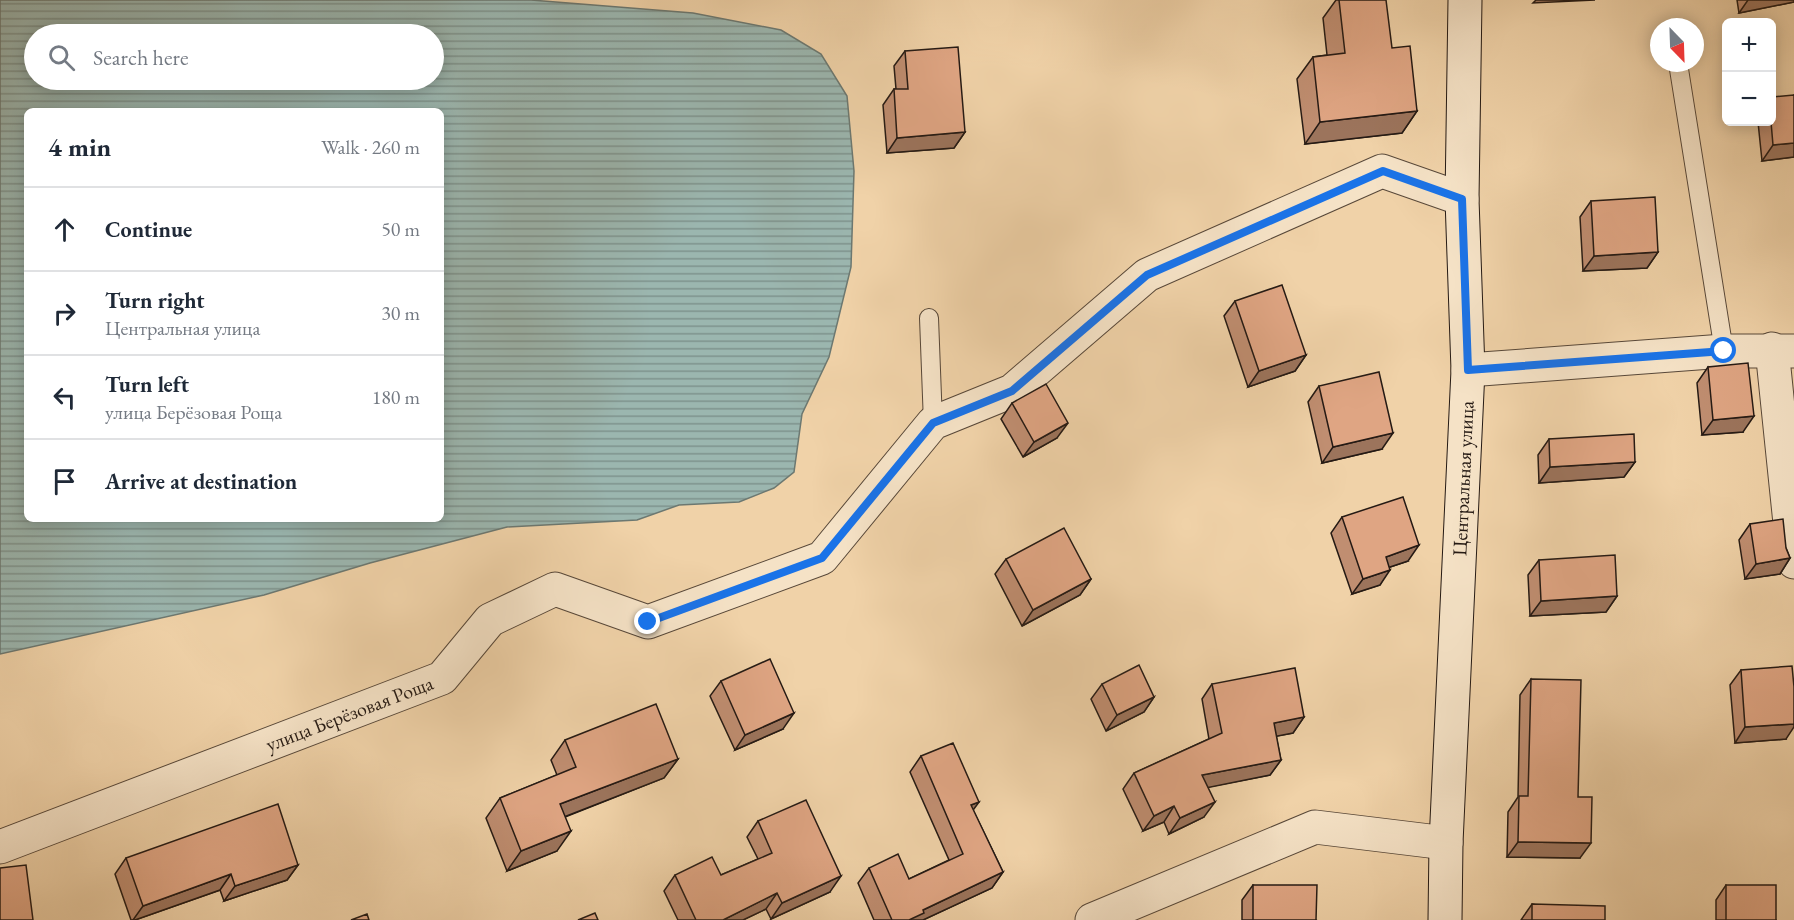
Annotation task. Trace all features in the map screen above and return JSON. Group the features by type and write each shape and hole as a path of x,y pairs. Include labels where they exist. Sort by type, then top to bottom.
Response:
{"street":[{"name":"Центральная улица","path":"1445,920 1446,843 1468,370 1462,199 1465,0"},
{"name":"улица Берёзовая Роща","path":"0,847 442,678 490,620 555,589 648,622 822,558 933,423 1012,391 1147,275 1383,171 1462,199"},
{"path":"1468,370 1724,351 1783,350 1794,562"},
{"path":"1092,920 1315,827 1446,843"}],"lane":[{"path":"1679,72 1724,351"},
{"path":"929,318 933,423"}],"water":[{"path":"0,0 531,0 693,13 781,30 821,54 847,96 854,171 851,267 829,357 802,414 794,472 774,488 739,502 679,505 637,520 507,527 370,563 264,595 0,654"}],"building":[{"path":"1339,0 1386,0 1392,48 1410,46 1417,111 1320,122 1313,57 1345,53"},
{"path":"958,47 965,132 897,138 894,89 908,89 905,51"},
{"path":"1794,95 1794,143 1773,145 1771,126 1776,126 1776,97"},
{"path":"1655,197 1658,252 1594,256 1591,201"},
{"path":"1282,285 1306,355 1259,371 1235,301"},
{"path":"1748,363 1754,416 1713,420 1708,367"},
{"path":"1379,372 1393,433 1333,447 1319,386"},
{"path":"1046,384 1068,423 1034,442 1012,403"},
{"path":"1634,434 1635,462 1550,467 1549,439"},
{"path":"1403,497 1419,545 1386,557 1390,570 1363,579 1342,517"},
{"path":"1783,519 1786,548 1790,558 1756,564 1750,524"},
{"path":"1064,528 1091,579 1033,610 1006,559"},
{"path":"1615,555 1617,596 1541,601 1539,560"},
{"path":"770,659 794,713 745,735 721,681"},
{"path":"1139,665 1154,697 1117,715 1102,684"},
{"path":"1792,666 1794,724 1745,727 1741,670"},
{"path":"1295,668 1304,717 1274,723 1281,760 1202,775 1215,802 1180,818 1174,806 1154,816 1134,773 1222,733 1212,684"},
{"path":"1531,679 1581,680 1578,797 1592,797 1591,843 1518,842 1519,796 1528,796"},
{"path":"656,704 678,759 560,804 571,831 521,851 500,798 576,767 565,740"},
{"path":"953,743 979,802 971,805 1003,872 923,910 924,913 909,920 892,920 869,868 898,854 909,879 963,854 921,756"},
{"path":"806,800 841,876 782,903 777,893 723,920 696,920 675,875 712,857 721,875 772,853 758,821"},
{"path":"278,804 298,865 235,886 231,874 143,906 126,858"},
{"path":"26,865 33,920 0,920 0,868"},
{"path":"1253,885 1317,885 1316,920 1253,920"},
{"path":"1726,885 1776,885 1776,920 1726,920"},
{"path":"1532,904 1605,906 1605,920 1532,920"},
{"path":"595,913 598,920 578,920"},
{"path":"367,914 369,920 351,920"}],"route":[{"path":"648,622 822,558 933,423 1012,391 1147,275 1383,171 1462,199 1468,370 1724,351"}]}
